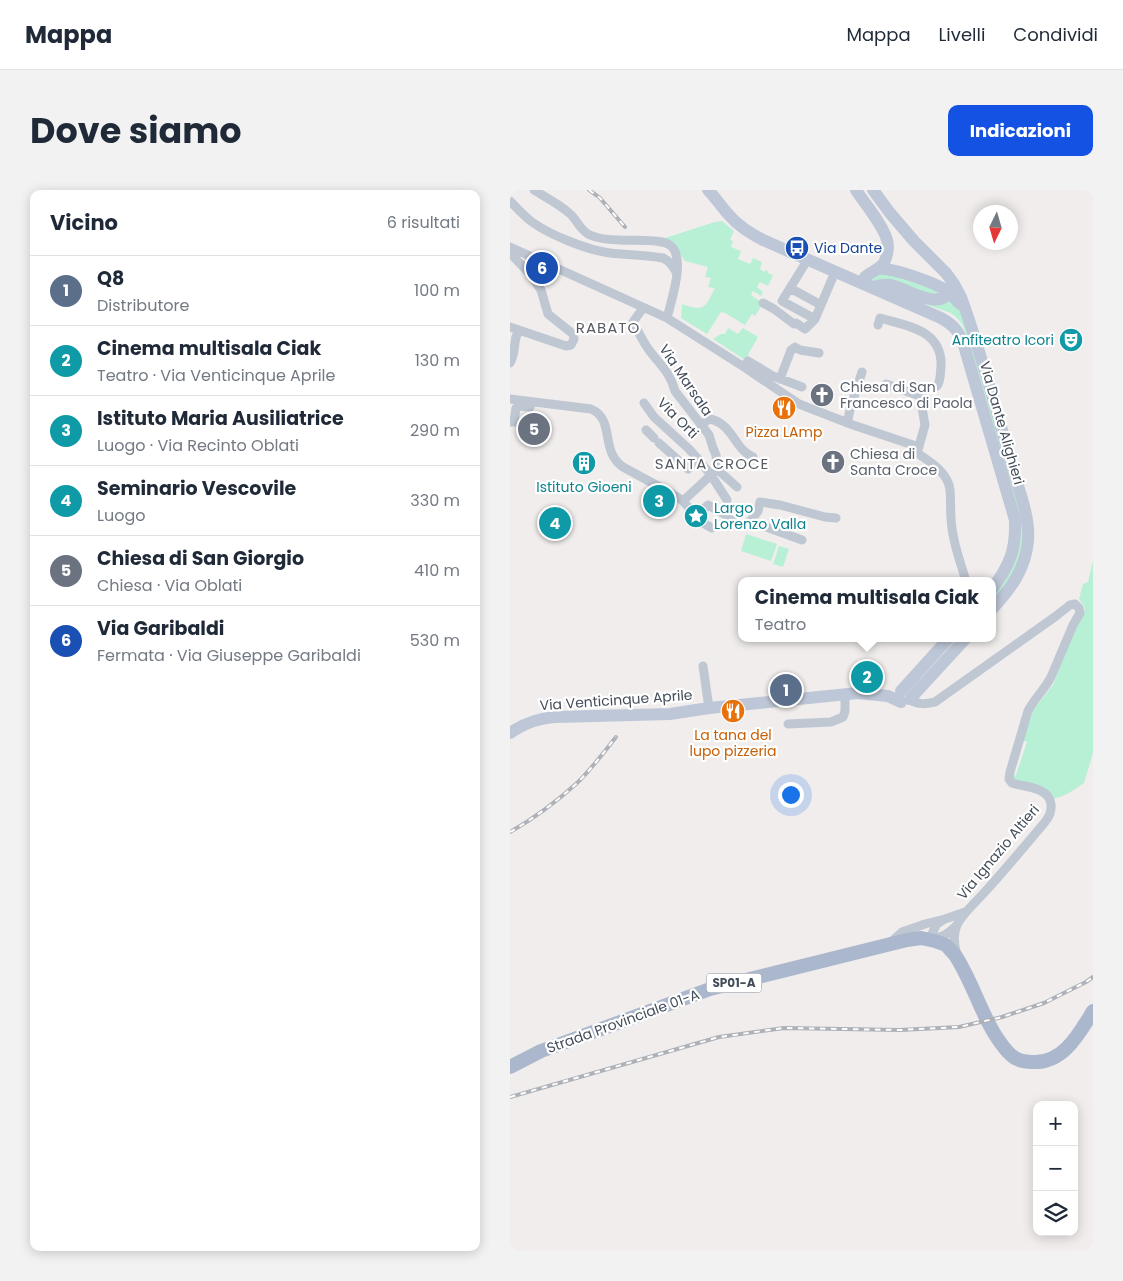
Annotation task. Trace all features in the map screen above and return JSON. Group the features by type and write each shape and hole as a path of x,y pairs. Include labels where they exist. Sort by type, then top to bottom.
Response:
{"main road":[{"path":"708,190 737,224 748,232 835,272 853,279 871,277 935,300 943,298 950,287"},
{"path":"856,190 883,229 888,240 884,263 871,277"},
{"path":"873,190 914,241 946,273 950,287 966,311 998,417 1027,520 1028,539 1025,558 1019,574 1006,595 996,605"},
{"path":"871,277 881,269 893,270 936,285 950,287"},
{"name":"Via Dante Alighieri","path":"871,277 952,324 963,342 1015,520 1016,537 1013,551 996,584"},
{"path":"905,697 946,642"},
{"path":"905,697 962,642"},
{"name":"Via Venticinque Aprile","path":"510,733 528,723 547,717 670,714 710,708 858,693 905,697"},
{"name":"Strada Provinciale 01-A","path":"510,1067 541,1051 710,989 854,952 921,938 946,945 951,949 959,961 987,1021 1002,1045 1010,1055 1016,1058 1029,1062 1042,1062 1054,1057 1065,1050 1074,1040 1093,1011"}],"street":[{"path":"534,190 570,214 584,232 590,235 613,240 660,242 670,245 676,254 678,274 667,318"},
{"path":"510,201 530,221 568,241 597,251 667,259 678,274"},
{"path":"510,248 667,318 744,366 799,404 918,450 938,468 948,483 952,534 965,577"},
{"path":"510,248 512,255 531,275 541,290 548,314 573,334 574,337 571,345 566,346 514,329 514,351 510,363"},
{"path":"808,259 782,301 815,319"},
{"path":"763,303 794,324 796,323 805,329 815,319 835,272"},
{"path":"790,288 821,305"},
{"name":"Via Marsala","path":"644,308 633,322 649,350 665,370 672,382 674,391 709,436 716,455 717,466 715,472"},
{"path":"878,325 880,318 920,330 936,345 941,362 940,382 937,386 924,389 920,396 925,425 918,450"},
{"path":"780,379 791,350 794,347 800,350 819,353"},
{"path":"744,366 748,361 773,376 802,387"},
{"path":"847,423 862,372"},
{"path":"886,384 920,396"},
{"path":"510,399 595,411 604,421 610,449 617,462 683,501 696,516 712,528"},
{"path":"510,422 514,422 518,407 533,407 538,402"},
{"name":"Via Orti","path":"644,403 654,417 715,472 727,500"},
{"path":"700,425 710,419 720,423 727,428 746,454 754,457"},
{"path":"646,430 688,469 698,458"},
{"path":"683,501 715,472 737,487"},
{"path":"696,516 708,506 726,514 729,519 736,523 747,526 758,511 760,502 836,518"},
{"path":"750,521 802,540"},
{"name":"Via Ignazio Altieri","path":"905,697 917,704 935,702 1070,605 1075,604 1079,608 1080,612 1052,677 1030,706 1010,772 1009,779 1012,783 1037,789 1047,796 1052,805 1049,818 951,931 942,937 929,939"},
{"path":"703,666 710,708"},
{"path":"788,724 831,722 844,717 846,711 845,694"},
{"name":"Via Ignazio Altieri","path":"888,945 902,932 966,912"},
{"name":"Via Ignazio Altieri","path":"929,939 937,924 946,919"},
{"path":"957,924 954,941 959,961"},
{"path":"510,1059 541,1051"}],"green space":[{"path":"722,221 734,231 730,240 733,241 731,247 741,251 738,259 750,264 753,258 762,262 760,269 765,272 765,270 768,271 768,273 773,275 768,286 760,282 757,287 763,292 761,296 753,291 751,295 761,302 762,305 755,316 752,314 745,325 721,312 707,334 681,318 682,304 700,308 706,304 712,295 715,288 708,287 711,278 705,277 708,267 685,261 674,245 662,239"},
{"path":"879,274 888,274 935,290 941,295 873,282 870,278"},
{"path":"892,293 948,298 961,311 965,322 1023,522 1024,538 1016,569 996,596 996,592 1003,584 1017,556 968,342 961,322 951,313"},
{"path":"728,328 738,334 743,328 758,337 745,360 713,339 721,334 725,334"},
{"path":"746,534 777,544 771,561 741,551"},
{"path":"779,546 789,549 783,567 773,564"},
{"path":"1093,561 1093,753 1084,783 1069,793 1051,799 1019,784 1011,777 1016,775 1027,742 1022,740 1034,709 1053,685 1072,636 1085,610 1079,599 1083,584 1088,582"}],"railway":[{"path":"589,190 600,198 625,227"},
{"path":"510,832 544,810 576,784 616,737"},
{"path":"510,1097 719,1037 784,1028 900,1030 959,1027 1002,1017 1044,1003 1093,977"}],"place":[{"name":"Via Dante","path":"797,248"},
{"name":"Via Garibaldi","path":"542,268"},
{"name":"Anfiteatro Icori","path":"1071,340"},
{"name":"Chiesa di San Francesco di Paola","path":"822,395"},
{"name":"Pizza LAmp","path":"784,408"},
{"name":"Chiesa di San Giorgio","path":"534,429"},
{"name":"Chiesa di Santa Croce","path":"833,462"},
{"name":"Istituto Gioeni","path":"584,463"},
{"name":"Istituto Maria Ausiliatrice","path":"659,501"},
{"name":"Largo Lorenzo Valla","path":"696,516"},
{"name":"Seminario Vescovile","path":"555,523"},
{"name":"Cinema multisala Ciak","path":"867,677"},
{"name":"Q8","path":"786,690"},
{"name":"La tana del lupo pizzeria","path":"733,711"}],"district":[{"name":"RABATO","path":"608,328"},
{"name":"SANTA CROCE","path":"712,464"}]}
